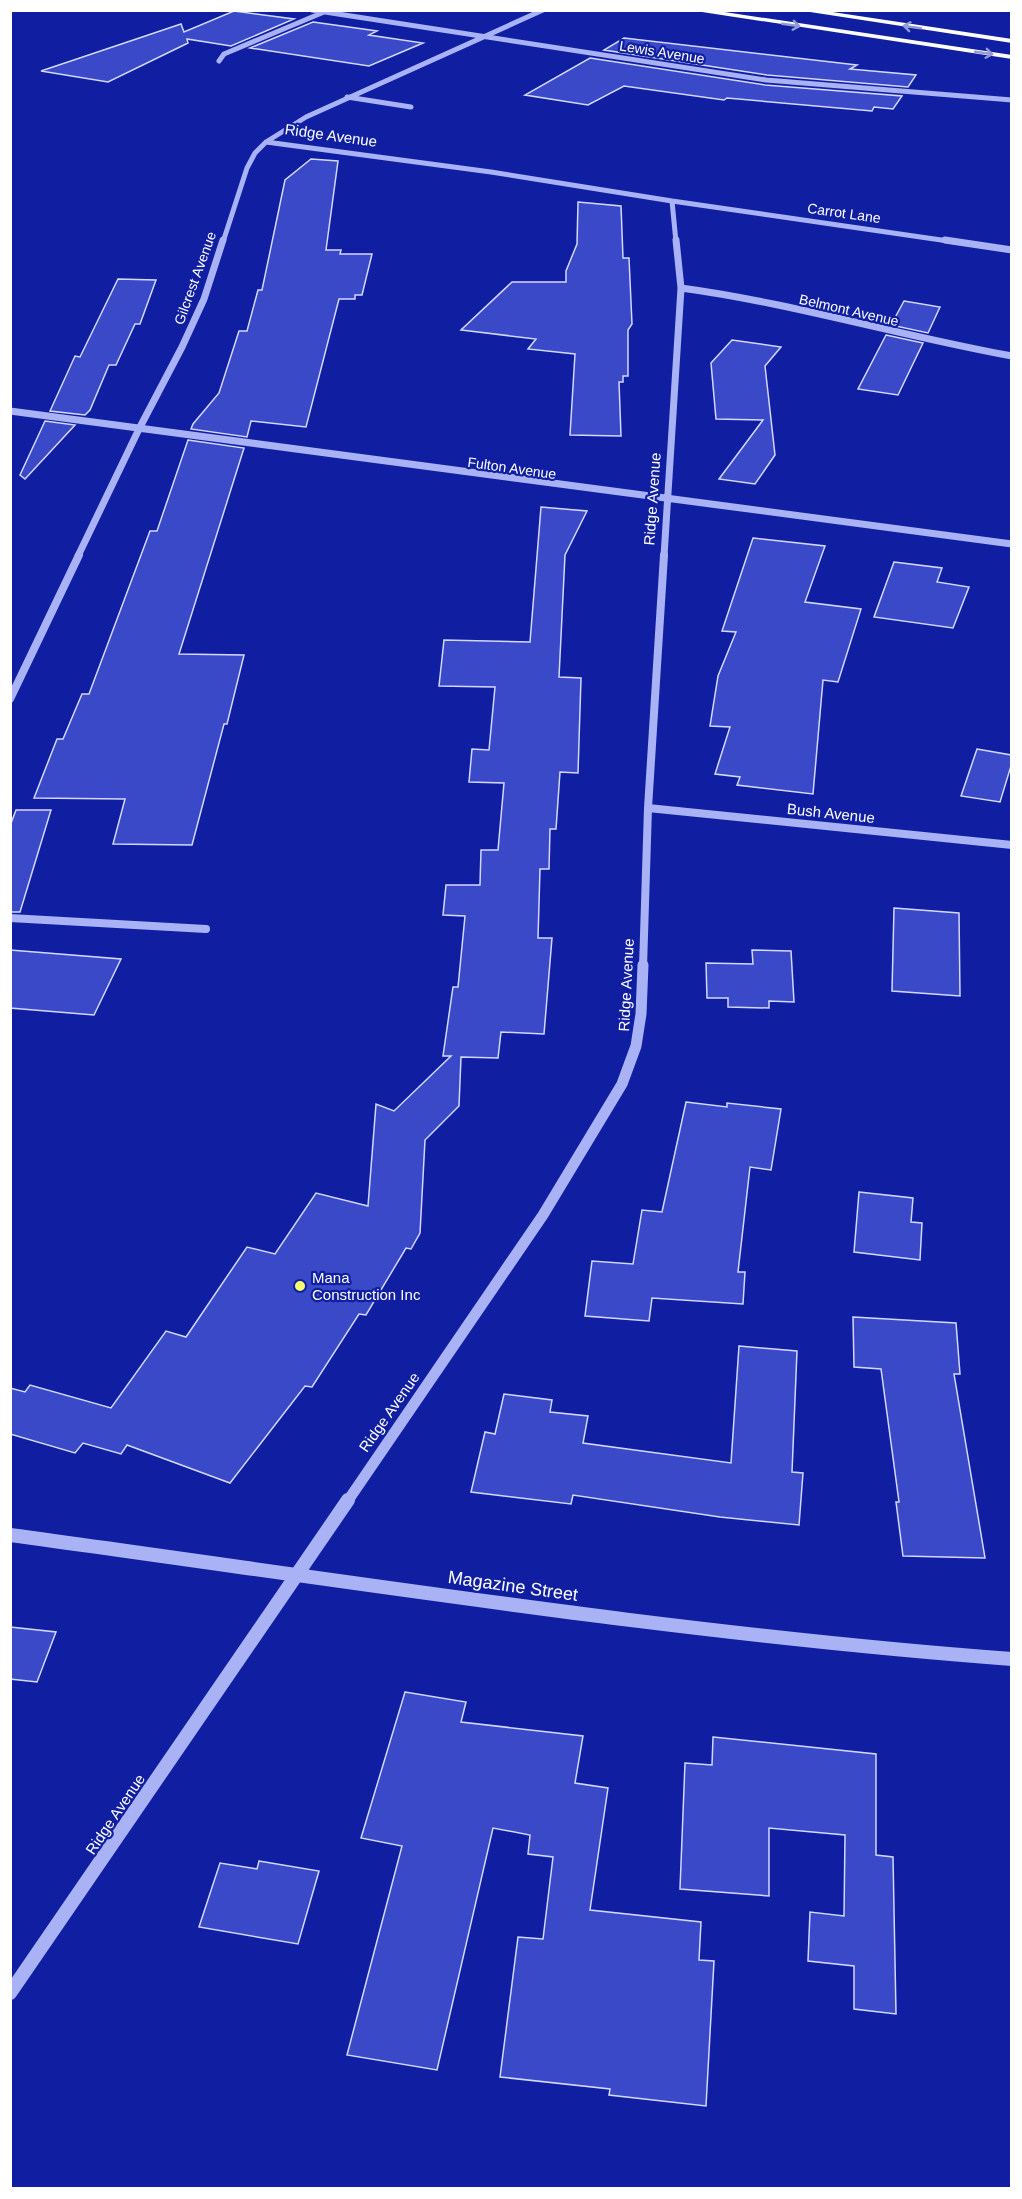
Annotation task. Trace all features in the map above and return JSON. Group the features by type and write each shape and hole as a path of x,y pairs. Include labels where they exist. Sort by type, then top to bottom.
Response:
{"highway":[{"path":"692,10 1011,57"},
{"path":"800,10 1011,41"}],"street":[{"name":"Lewis Avenue","path":"312,10 766,80 1011,100"},
{"name":"Gilcrest Avenue","path":"10,699 204,299 247,168 255,153 266,142 306,117 543,10"},
{"path":"219,61 219,57 224,54 324,12"},
{"path":"347,97 411,107"},
{"name":"Ridge Avenue","path":"10,1993 543,1215 622,1084 636,1046 641,1014 648,808 681,288 672,201 490,172 266,142"},
{"name":"Carrot Lane","path":"672,201 1011,250"},
{"name":"Belmont Avenue","path":"681,288 736,297 930,341 1011,356"},
{"name":"Fulton Avenue","path":"10,411 1011,544"},
{"name":"Bush Avenue","path":"648,808 1011,845"},
{"path":"10,918 206,929"},
{"name":"Magazine Street","path":"10,1535 669,1624 933,1653 1011,1659"}],"building":[{"path":"234,11 294,19 231,46 187,39 188,43 108,82 41,71 181,24 184,32"},
{"path":"313,22 377,31 369,35 423,43 369,66 250,48"},
{"path":"624,38 857,65 850,69 916,75 908,87 767,75 604,50"},
{"path":"590,58 765,85 902,96 893,109 874,107 872,111 727,98 724,100 624,86 588,105 525,95"},
{"path":"311,159 338,161 326,250 341,250 340,254 372,254 362,295 355,295 355,299 339,299 306,427 251,421 247,437 191,429 219,393 239,331 247,331 258,290 262,290 285,180"},
{"path":"578,202 621,206 623,258 629,258 632,324 628,330 628,376 623,376 623,382 619,382 621,436 570,435 575,354 528,349 536,339 461,330 512,282 566,282 566,271 577,244"},
{"path":"118,279 156,280 140,324 135,324 116,365 109,365 90,410 85,415 50,411 75,356 80,357"},
{"path":"904,301 940,307 928,333 891,325"},
{"path":"886,335 923,343 898,395 858,389"},
{"path":"732,340 781,347 765,366 775,455 755,484 719,479 763,420 716,419 711,363"},
{"path":"45,421 75,425 25,479 20,475"},
{"path":"188,440 244,448 179,654 244,655 227,724 224,724 192,845 113,844 125,799 34,798 57,739 63,739 82,694 89,694 150,531 157,531"},
{"path":"541,507 587,511 565,555 559,677 581,678 578,773 560,772 556,829 550,829 549,869 540,869 538,938 552,938 544,1034 501,1032 498,1058 461,1057 459,1106 425,1140 420,1233 411,1249 406,1248 366,1315 359,1314 312,1387 305,1386 230,1483 127,1445 121,1454 83,1443 75,1453 10,1434 10,1388 25,1392 30,1385 111,1408 166,1331 186,1337 247,1247 275,1254 316,1193 368,1206 376,1104 394,1111 451,1056 443,1056 453,987 458,987 465,916 443,915 446,885 480,885 481,850 498,850 504,783 469,782 472,749 489,750 495,687 439,686 444,640 530,642"},
{"path":"753,538 825,546 805,602 861,609 838,682 823,680 813,794 737,785 740,777 715,774 730,727 710,726 718,676 736,632 722,631"},
{"path":"894,562 942,568 937,582 969,587 953,628 874,617"},
{"path":"977,749 1011,755 1011,766 1000,802 961,796"},
{"path":"16,810 51,810 20,912 10,912 10,826"},
{"path":"894,908 959,913 960,996 892,991"},
{"path":"10,950 121,959 94,1015 10,1008"},
{"path":"752,950 791,951 794,1002 769,1001 769,1008 728,1007 728,998 707,998 706,963 753,964"},
{"path":"686,1102 727,1107 727,1103 781,1109 771,1170 750,1167 738,1272 745,1272 743,1304 652,1298 649,1321 585,1316 592,1261 633,1264 642,1210 662,1212"},
{"path":"859,1192 913,1198 911,1222 922,1223 920,1260 854,1252"},
{"path":"853,1317 956,1323 960,1374 954,1374 985,1558 903,1556 896,1502 899,1502 881,1369 854,1367"},
{"path":"739,1346 797,1351 792,1472 803,1473 799,1525 720,1517 573,1495 571,1504 471,1492 485,1432 495,1434 504,1394 552,1400 550,1412 588,1416 583,1443 731,1463"},
{"path":"10,1627 56,1632 37,1682 10,1679"},
{"path":"405,1692 466,1702 461,1722 583,1736 575,1783 608,1788 590,1910 701,1922 699,1960 714,1961 706,2106 609,2095 610,2089 500,2077 518,1937 543,1939 553,1857 528,1854 530,1835 493,1828 437,2070 347,2055 402,1846 361,1838"},
{"path":"713,1737 876,1754 876,1855 893,1857 896,2014 854,2009 854,1966 808,1961 810,1912 844,1916 845,1835 769,1828 769,1896 680,1889 685,1763 712,1765"},
{"path":"259,1861 319,1871 298,1944 199,1927 220,1863 257,1869"}],"place":[{"name":"Mana Construction Inc","path":"300,1286"}]}
